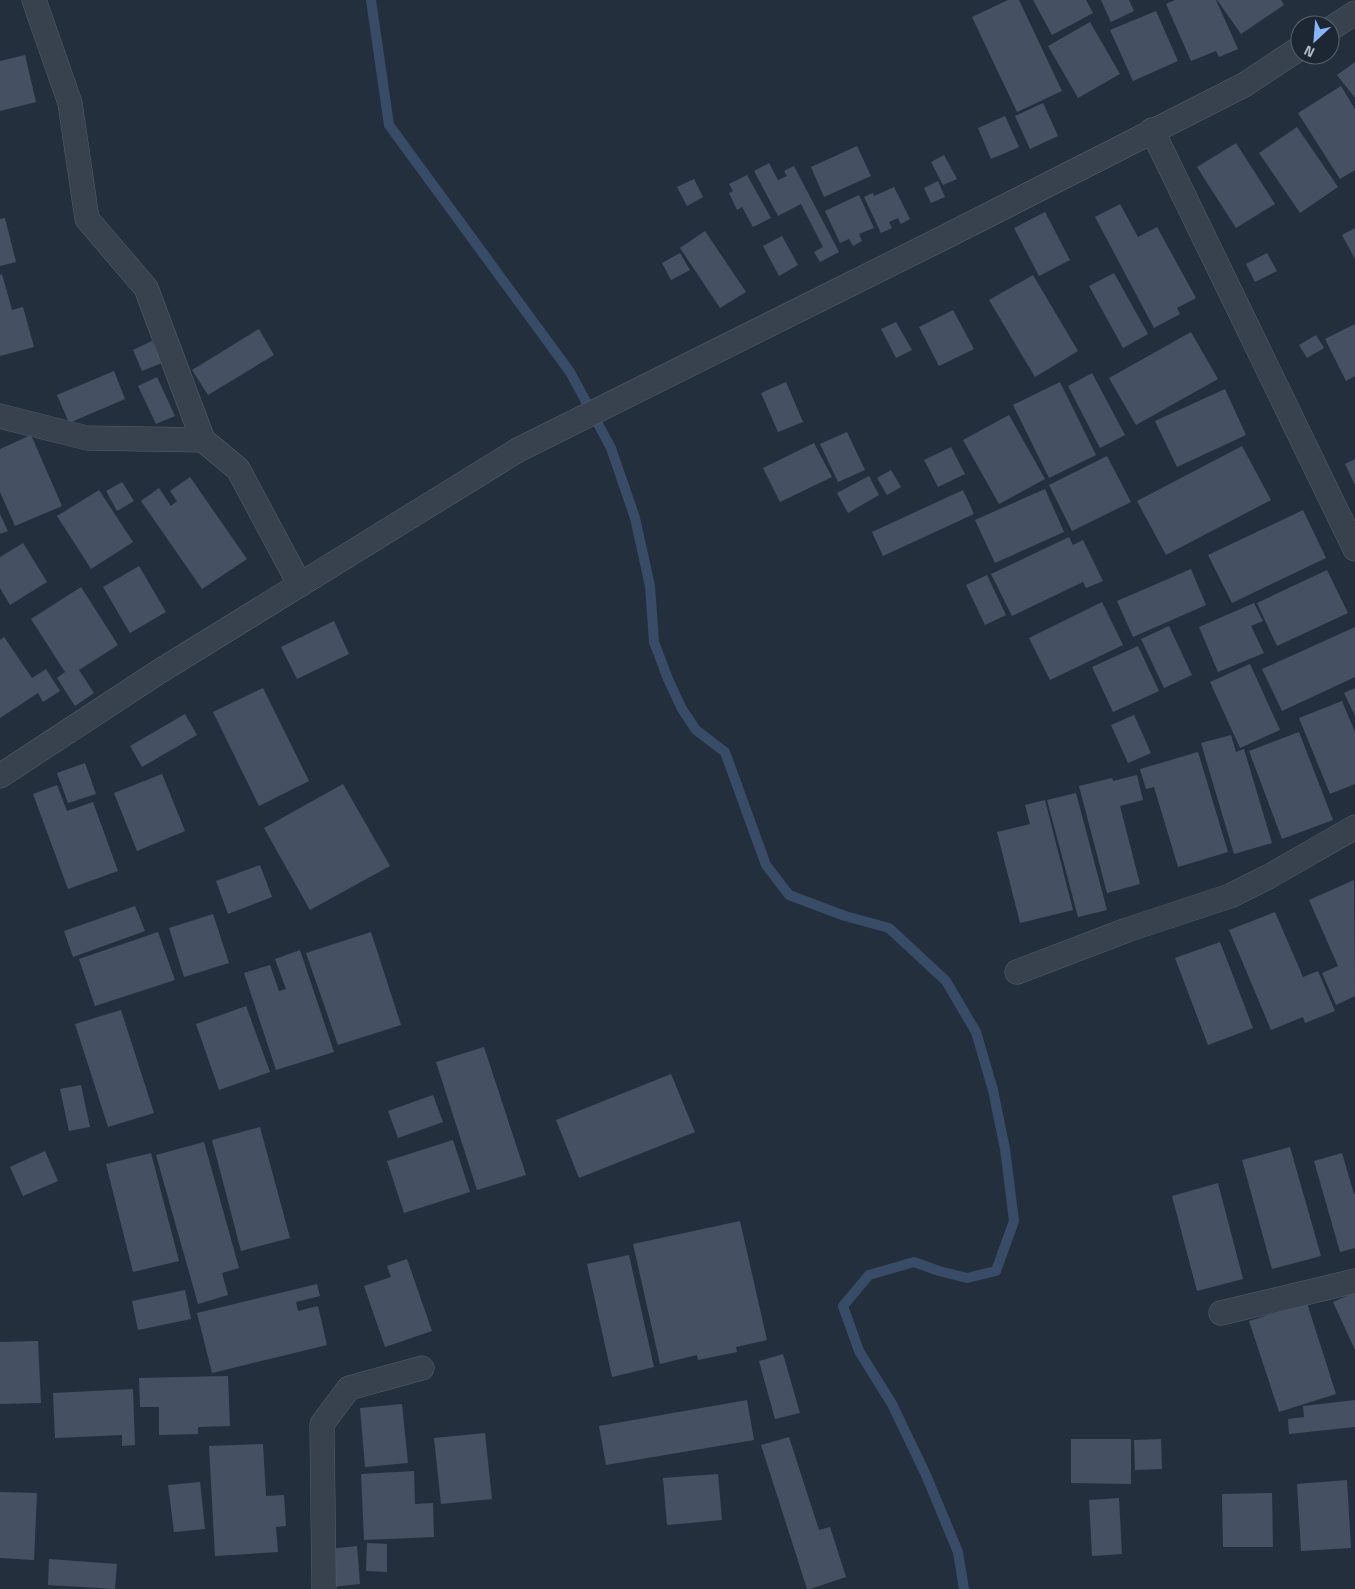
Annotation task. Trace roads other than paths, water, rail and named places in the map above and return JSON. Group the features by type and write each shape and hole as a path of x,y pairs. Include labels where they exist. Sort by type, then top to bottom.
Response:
{"street":[{"path":"34,0 70,103 87,219 146,288 203,440 238,469 300,584"},
{"path":"1340,22 1355,12"},
{"path":"0,776 160,670 518,450 637,392 1244,85 1290,55"},
{"path":"1152,130 1353,544"},
{"path":"0,416 87,438 203,440"},
{"path":"1017,972 1127,930 1230,896 1268,877 1355,827"},
{"path":"1221,1313 1355,1281"},
{"path":"324,1589 322,1424 349,1388 422,1368"}],"waterway":[{"path":"371,0 389,125 570,372 611,448 635,518 650,586 654,642 682,709 696,730 725,752 766,865 789,895 845,916 889,928 946,981 976,1032 993,1090 1005,1149 1014,1221 996,1271 967,1278 914,1262 869,1275 843,1306 859,1351 892,1404 926,1475 958,1552 964,1589"}]}
